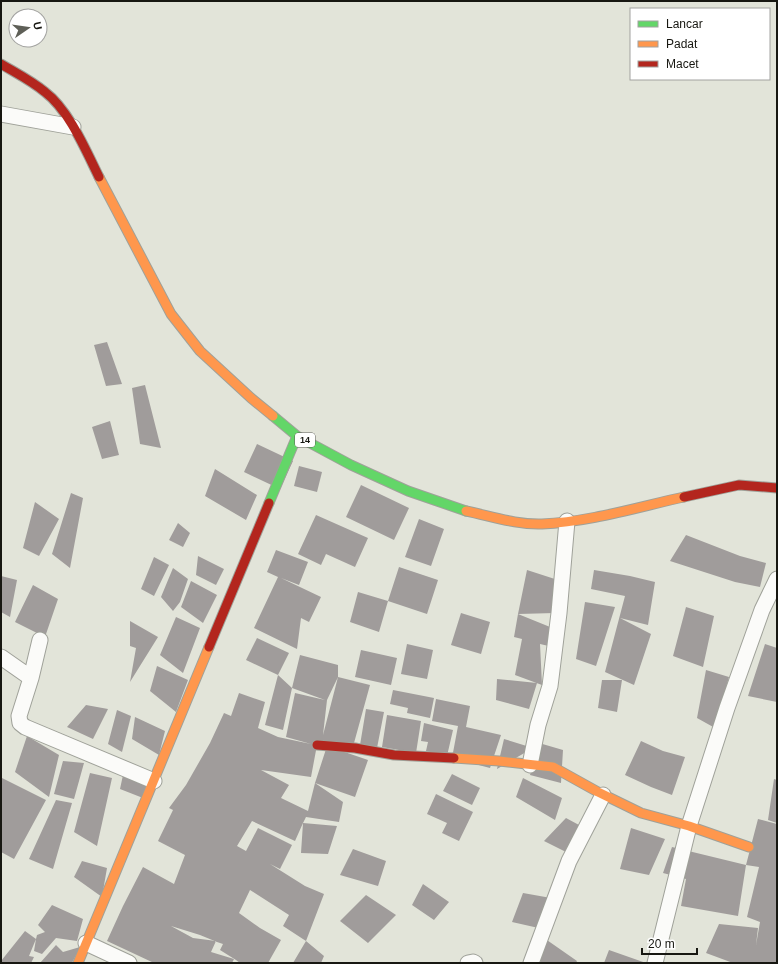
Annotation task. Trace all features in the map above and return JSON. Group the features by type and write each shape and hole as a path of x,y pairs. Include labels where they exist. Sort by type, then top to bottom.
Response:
{"main road":[{"name":"14","path":"1,64 46,92 60,107 73,127 171,314 200,351 251,398 297,436 350,465 408,490 466,511 524,523 542,524 591,518 740,485 777,488"},
{"path":"78,963 297,436"},
{"path":"317,745 355,748 394,755 460,758 553,767 603,795 641,813 689,826 749,847"}],"street":[{"path":"1,114 73,127"},
{"path":"530,765 538,725 550,686 560,613 567,521"},
{"path":"655,963 689,826 727,708 762,610 777,579"},
{"path":"40,640 31,678 18,716 20,723 25,727 154,781"},
{"path":"1,657 31,678"},
{"path":"531,963 569,861 603,795"},
{"path":"86,943 129,963"},
{"path":"468,963 475,963"}],"building":[{"path":"107,342 122,384 106,386 94,345"},
{"path":"145,385 161,448 140,444 132,388"},
{"path":"110,421 119,455 102,459 92,427"},
{"path":"257,444 293,461 280,489 244,472"},
{"path":"299,466 322,472 317,492 294,486"},
{"path":"215,469 257,495 246,520 205,496"},
{"path":"361,485 409,508 394,540 346,517"},
{"path":"71,493 83,498 70,568 52,554"},
{"path":"35,502 59,519 39,556 23,548"},
{"path":"316,515 368,538 355,567 326,554 321,565 298,554"},
{"path":"419,519 444,529 431,566 405,557"},
{"path":"178,523 190,533 183,547 169,540"},
{"path":"686,535 740,556 766,563 760,587 735,582 670,561"},
{"path":"276,550 308,562 299,585 281,578 321,597 309,622 301,618 297,649 254,628 278,577 267,572"},
{"path":"198,556 224,569 216,585 196,575"},
{"path":"154,557 169,565 154,596 141,589"},
{"path":"399,567 438,580 427,614 388,601"},
{"path":"173,568 188,579 180,602 173,611 161,597"},
{"path":"527,570 561,581 555,613 518,614"},
{"path":"594,570 655,582 648,625 620,618 651,634 634,685 605,672 625,596 591,589"},
{"path":"1,576 17,580 10,617 1,612"},
{"path":"191,581 217,595 203,623 181,607"},
{"path":"33,585 58,599 45,637 15,622"},
{"path":"358,592 388,601 379,632 350,622"},
{"path":"585,602 615,607 596,666 576,659"},
{"path":"686,607 714,616 703,667 673,656"},
{"path":"461,613 490,622 481,654 451,645"},
{"path":"518,614 555,629 553,647 540,644 542,685 515,675 522,639 514,637"},
{"path":"176,617 200,628 183,673 160,655"},
{"path":"130,621 158,637 130,682 136,648 130,646"},
{"path":"257,638 289,653 278,675 246,660"},
{"path":"407,644 433,650 427,679 401,674"},
{"path":"765,644 777,648 777,702 748,696"},
{"path":"361,650 397,658 391,685 355,677"},
{"path":"300,655 338,665 338,677 370,685 354,743 317,745 311,777 261,770 289,785 281,798 308,811 315,783 343,802 339,822 306,817 295,841 252,821 237,846 246,851 258,828 292,845 280,869 270,864 305,886 324,894 306,941 283,926 289,915 250,890 239,913 260,928 281,940 268,963 240,963 236,960 220,950 223,944 216,941 211,952 234,959 232,963 154,963 107,941 143,867 174,884 185,855 158,841 173,810 169,808 186,785 210,743 224,713 231,716 239,693 265,702 258,728 278,737 311,744 286,737 295,693 325,700 292,688","holes":["338,677 323,735 327,700","171,926 214,941 193,938"]},
{"path":"157,666 188,680 176,712 150,691"},
{"path":"706,670 729,677 715,728 697,718"},
{"path":"278,675 292,688 283,730 265,725"},
{"path":"497,679 537,683 529,709 496,700"},
{"path":"602,680 622,680 617,712 598,708"},
{"path":"393,690 434,698 430,718 407,713 408,708 390,704"},
{"path":"436,699 470,706 466,727 501,735 490,768 452,758 458,726 432,721"},
{"path":"86,705 108,709 93,739 67,727"},
{"path":"366,709 384,712 377,748 360,745"},
{"path":"117,710 131,716 122,752 108,744"},
{"path":"387,715 421,721 416,753 382,747"},
{"path":"135,717 165,731 159,755 132,739"},
{"path":"424,723 453,730 447,756 426,751 428,742 421,741"},
{"path":"27,736 59,755 49,797 15,772"},
{"path":"504,739 533,748 497,769"},
{"path":"641,741 663,751 685,757 672,795 625,775"},
{"path":"539,743 563,750 561,783 530,775"},
{"path":"327,746 368,760 355,797 315,783"},
{"path":"63,761 84,763 74,799 54,794"},
{"path":"90,773 112,778 97,846 74,832"},
{"path":"452,774 480,788 472,805 443,791"},
{"path":"123,775 153,783 143,798 120,789"},
{"path":"2,778 46,800 14,859 1,852"},
{"path":"523,778 562,798 555,820 516,797"},
{"path":"774,779 777,780 777,823 768,820"},
{"path":"436,794 473,812 459,841 442,833 447,823 427,814"},
{"path":"56,800 72,803 53,869 29,859"},
{"path":"566,818 579,825 572,855 544,841"},
{"path":"758,819 777,824 777,963 733,963 706,953 719,924 758,928 756,945 760,922 747,917 759,867 746,865"},
{"path":"303,823 337,826 328,854 301,853"},
{"path":"631,828 665,839 649,875 620,869"},
{"path":"672,847 746,865 738,916 681,906 686,879 663,873"},
{"path":"353,849 386,861 378,886 340,875"},
{"path":"82,861 107,868 102,897 74,877"},
{"path":"423,884 449,902 434,920 412,905"},
{"path":"523,893 551,898 543,929 512,922"},
{"path":"366,895 396,915 368,943 340,921"},
{"path":"52,905 83,919 77,941 56,938 42,954 34,951 37,935 45,932 38,925"},
{"path":"25,931 36,939 29,956 34,957 31,963 1,963"},
{"path":"544,938 577,961 576,963 540,963"},
{"path":"306,941 324,956 321,963 293,963"},
{"path":"56,945 63,952 80,947 72,963 40,963"},
{"path":"609,950 646,963 604,963"}],"traffic: fast":[{"path":"273,416 297,436 351,465 408,491 466,511"},
{"path":"269,503 297,436"}],"traffic: slow":[{"path":"99,177 171,314 200,351 273,416"},
{"path":"466,511 514,522 533,524 560,523 613,514 684,497"},
{"path":"78,963 209,647"},
{"path":"454,758 553,767 598,792 641,813 689,826 749,847"}],"traffic: jam":[{"path":"1,64 35,84 62,109 83,143 99,177"},
{"path":"684,497 739,485 777,488"},
{"path":"209,647 269,503"},
{"path":"317,745 355,748 394,755 454,758"}]}
